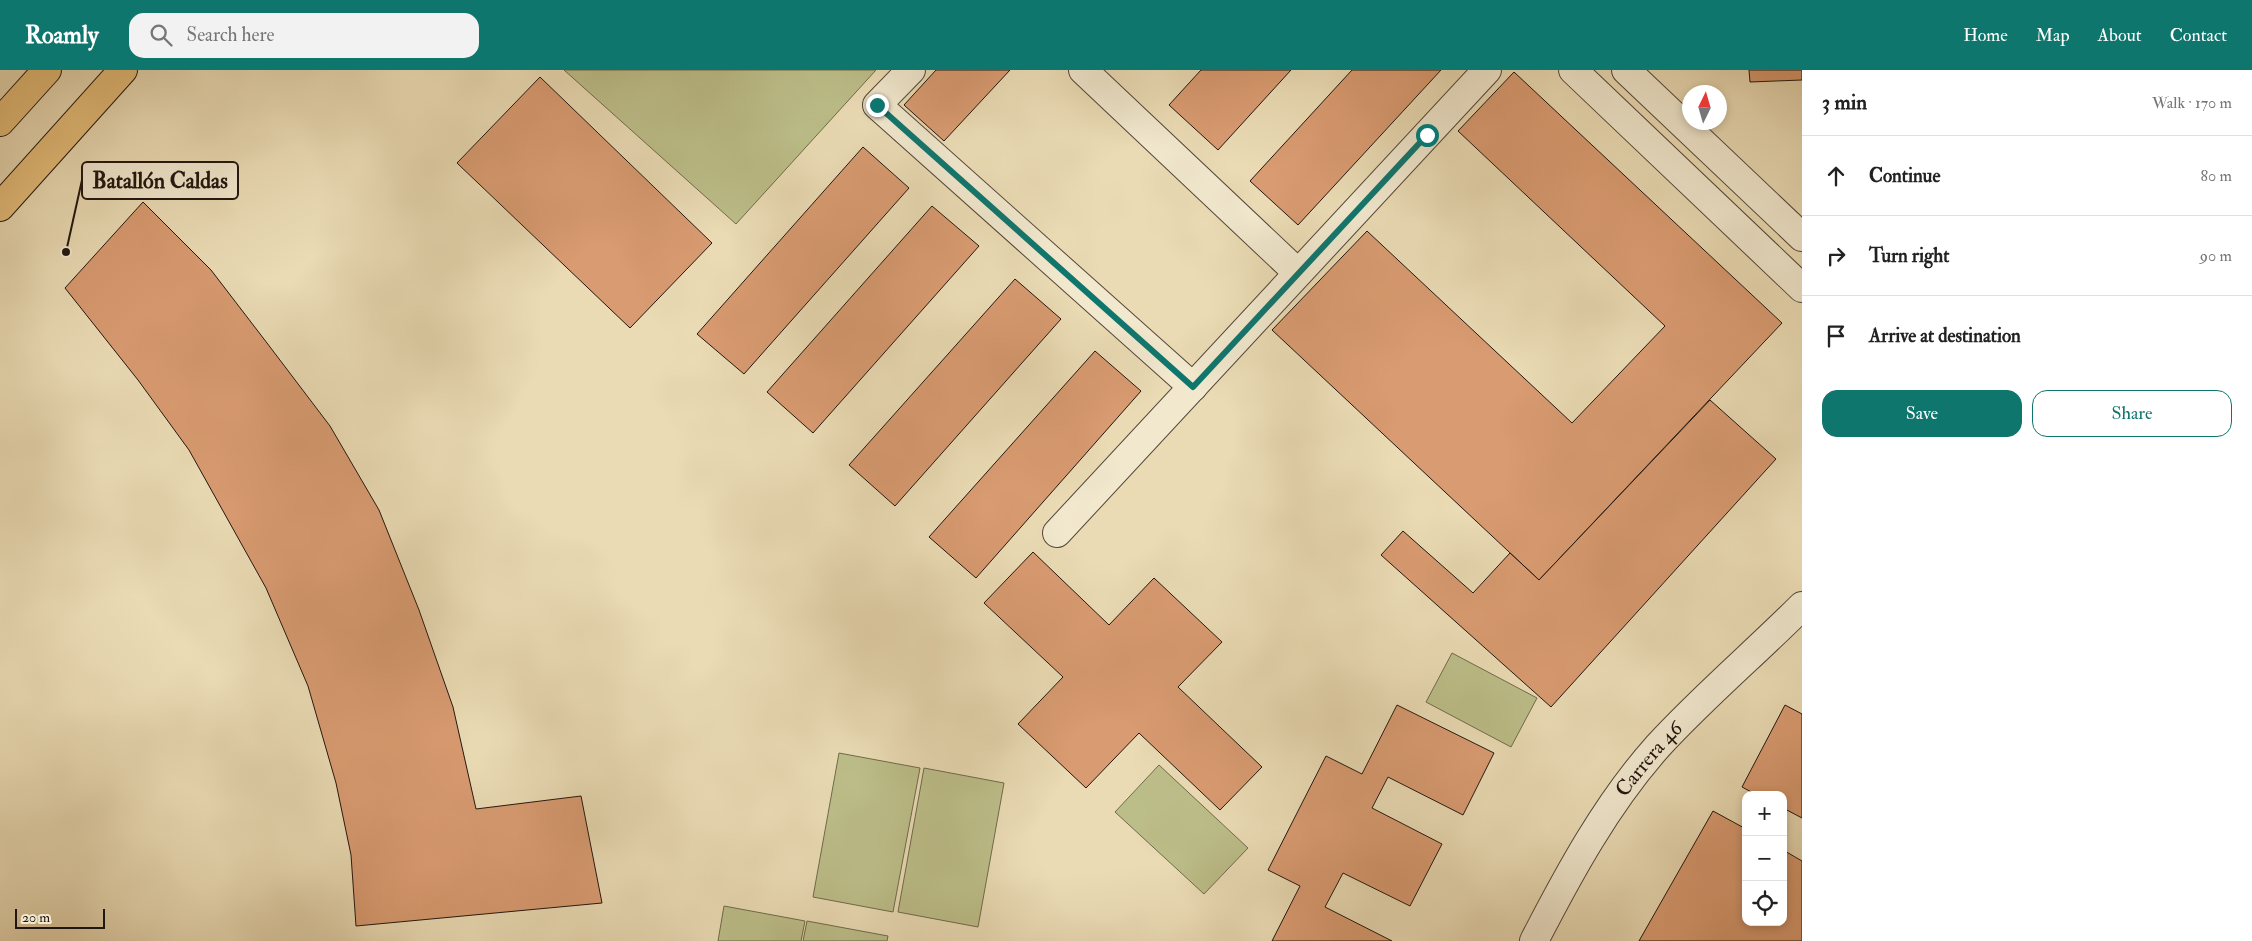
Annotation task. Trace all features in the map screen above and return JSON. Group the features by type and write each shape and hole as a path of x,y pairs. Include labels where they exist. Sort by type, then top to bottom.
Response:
{"main road":[{"path":"0,122 47,70"},
{"path":"0,207 123,70"}],"street":[{"path":"910,70 877,105 1193,387"},
{"path":"1083,70 1298,273"},
{"path":"1057,534 1487,70"},
{"path":"1573,70 1802,288"},
{"path":"1626,70 1802,238"},
{"name":"Carrera 46","path":"1534,941 1564,883 1615,802 1658,746 1801,608"}],"green space":[{"path":"564,70 876,70 736,224"},
{"path":"1452,653 1537,698 1511,747 1426,702"},
{"path":"839,753 920,768 893,912 813,897"},
{"path":"1159,765 1248,848 1204,894 1115,812"},
{"path":"924,768 1004,783 978,927 898,912"},
{"path":"724,906 805,921 801,941 718,941"},
{"path":"807,921 888,936 887,941 803,941"}],"building":[{"path":"936,70 1010,70 944,141 904,105"},
{"path":"1201,70 1291,70 1218,150 1169,105"},
{"path":"1352,70 1441,70 1298,225 1250,181"},
{"path":"1749,70 1802,70 1802,80 1750,82"},
{"path":"1514,72 1782,323 1539,580 1272,330 1367,231 1572,423 1665,326 1458,131"},
{"path":"540,77 712,243 630,328 457,163"},
{"path":"863,147 909,188 744,374 697,334"},
{"path":"143,202 211,270 267,343 330,426 379,510 419,610 453,707 476,809 581,796 602,903 356,926 351,855 336,783 308,686 266,588 189,450 138,380 65,288"},
{"path":"932,206 979,246 813,433 767,392"},
{"path":"1015,279 1061,319 895,506 849,465"},
{"path":"1095,351 1141,391 976,578 929,537"},
{"path":"1710,400 1776,459 1551,707 1381,555 1403,531 1473,593 1510,553 1539,580"},
{"path":"1033,552 1109,625 1154,578 1222,642 1178,687 1262,767 1220,810 1139,733 1086,788 1018,724 1063,677 984,603"},
{"path":"1397,705 1494,753 1463,815 1388,777 1372,808 1442,844 1410,906 1343,873 1325,907 1392,941 1272,941 1300,886 1268,870 1326,756 1362,774"},
{"path":"1785,705 1802,714 1802,818 1787,810 1787,791 1750,791 1742,787"},
{"path":"1713,811 1742,827 1742,926 1787,926 1787,852 1802,861 1802,941 1639,941"}],"place":[{"name":"Batallón Caldas","path":"66,252"}],"route":[{"path":"877,105 1193,387 1427,135"}]}
